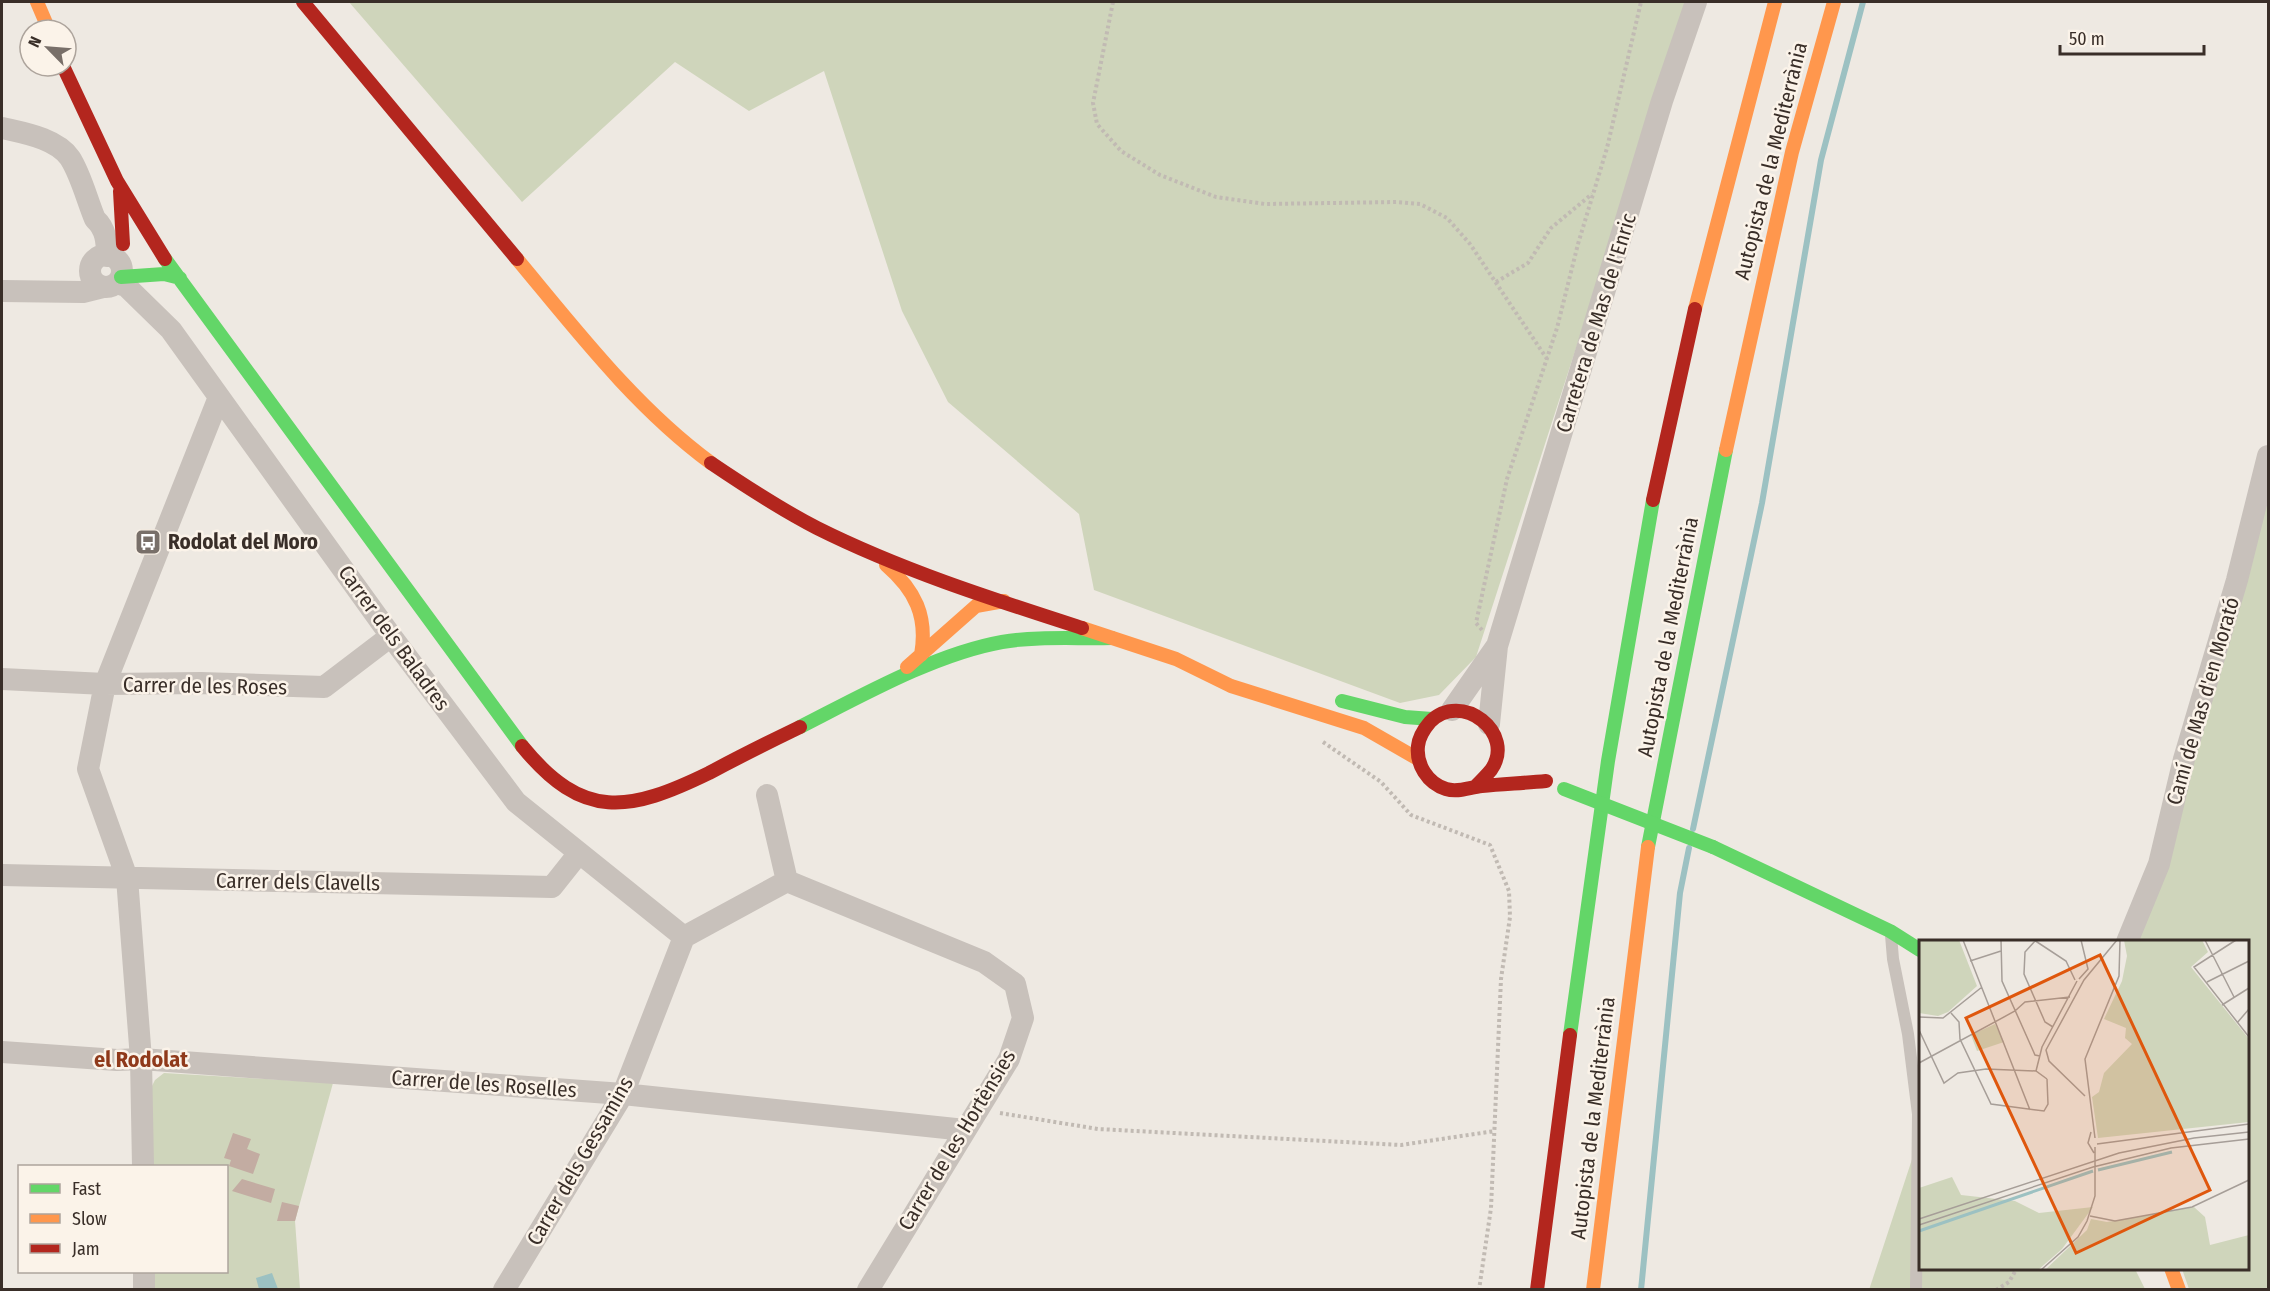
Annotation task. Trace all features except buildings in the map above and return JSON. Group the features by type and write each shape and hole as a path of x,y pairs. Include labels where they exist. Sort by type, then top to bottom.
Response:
{"main road":[{"path":"37,2 44,18"},
{"path":"303,2 603,362 663,423 707,460 765,500 809,526 873,556 1173,658 1230,685 1362,727 1383,736 1405,753 1418,759"},
{"name":"Autopista de la Mediterrània","path":"1537,1290 1599,827 1638,584 1686,340 1775,2"},
{"name":"Autopista de la Mediterrània","path":"1593,1290 1649,840 1744,360 1792,152 1834,2"},
{"path":"68,78 80,109 120,187 180,278 504,723 536,764 554,781 571,792 590,801 608,804 648,800 702,776 885,684 963,653 1003,642 1112,638"},
{"path":"111,269 120,187"},
{"path":"111,269 155,241"},
{"path":"111,269 155,241"},
{"path":"111,269 164,274 180,278"},
{"path":"873,556 904,579 920,602 925,620 926,639 921,655"},
{"path":"885,684 976,606 1004,601"},
{"path":"1173,658 1218,664"},
{"path":"1329,696 1373,710 1442,714 1466,710 1478,715 1489,724 1498,746 1496,764 1488,777 1475,787"},
{"path":"1442,714 1420,734 1418,759 1424,772 1434,783 1447,789 1461,790 1546,781"},
{"path":"1498,746 1513,758"},
{"path":"1530,770 1564,789 1713,847 1890,931 1919,949"},
{"path":"2171,1270 2179,1290"}],"street":[{"name":"Carretera de Mas de l'Enric","path":"1497,646 1662,101 1696,2"},
{"path":"2,128 37,137 60,149 70,158 95,219 106,238 111,269 83,292 2,291"},
{"name":"Carrer dels Baladres","path":"111,269 119,298 141,303 171,330 391,636 516,802 684,937"},
{"path":"142,1165 141,1059 128,878 88,768 105,684 219,397"},
{"name":"Camí de Mas d'en Morató","path":"2128,940 2159,864 2184,759 2237,580 2268,456"},
{"name":"Carrer de les Roses","path":"2,679 105,684 201,683 324,687 391,636"},
{"path":"1442,714 1497,646"},
{"path":"1489,724 1497,646"},
{"path":"684,937 787,881 767,795"},
{"name":"Carrer dels Clavells","path":"2,875 552,887 579,853"},
{"name":"Carrer de les Hortènsies","path":"787,881 984,962 1015,984 1023,1018 1009,1059 868,1290"},
{"name":"Carrer dels Gessamins","path":"504,1290 623,1094 684,937"},
{"name":"Carrer de les Roselles","path":"2,1052 117,1060 141,1059 623,1094 965,1130"},
{"path":"144,1273 144,1290"}],"lane":[{"path":"1890,931 1893,959 1908,1034 1918,1114 1916,1290"}],"path":[{"path":"1113,2 1093,103 1097,124 1121,151 1160,176 1216,198 1265,204 1397,202 1420,204 1447,218 1470,244 1547,359"},
{"path":"1497,646 1476,623 1507,479 1547,359 1607,148 1641,2"},
{"path":"1496,282 1528,263 1551,228 1593,194"},
{"path":"1316,738 1381,782 1411,814 1490,845 1509,891 1510,917 1501,979 1491,1208 1479,1290"},
{"path":"978,1109 1098,1129 1241,1139 1401,1145 1495,1131"},
{"path":"1996,1290 2009,1282 2016,1270"}],"green space":[{"path":"349,2 1688,2 1476,657 1439,695 1400,703 1094,590 1079,514 948,402 902,311 824,71 749,111 675,62 522,202"},
{"path":"2268,458 2268,1289 2189,1289 2182,1270 2249,1270 2249,940 2130,940"},
{"path":"164,1073 333,1083 295,1221 300,1289 153,1289 153,1273 228,1273 228,1165 152,1165 151,1088 155,1080"},
{"path":"1919,1138 1919,1270 2136,1270 2145,1289 1869,1290"}],"water":[{"path":"272,1273 278,1289 259,1289 256,1278"}],"waterway":[{"path":"1693,829 1762,503 1821,160 1863,2"},
{"path":"1641,1290 1680,893 1689,848"}],"traffic: fast":[{"path":"165,259 522,746"},
{"path":"121,277 164,274 180,278"},
{"path":"1648,847 1726,450"},
{"path":"1570,1035 1608,761 1653,500"},
{"path":"800,727 899,677 977,648 1029,639 1112,638"},
{"path":"1342,701 1405,717 1432,719"},
{"path":"1564,789 1713,847"},
{"path":"1713,847 1890,931 1919,949"}],"traffic: slow":[{"path":"37,2 44,18"},
{"path":"1695,309 1775,2"},
{"path":"1726,450 1792,152 1834,2"},
{"path":"517,259 632,393 657,418 711,463"},
{"path":"886,565 905,584 917,605 923,628 921,655"},
{"path":"907,667 976,606 1004,601"},
{"path":"1082,628 1176,659 1231,686 1364,728 1418,759"},
{"path":"1593,1290 1648,847"},
{"path":"2172,1270 2179,1290"}],"traffic: jam":[{"path":"303,2 517,259"},
{"path":"69,78 117,181 165,259"},
{"path":"120,191 123,244"},
{"path":"1653,500 1695,309"},
{"path":"711,463 790,513 849,543 947,583 1082,628"},
{"path":"1475,787 1491,770 1497,756 1497,742 1491,730 1482,720 1470,713 1456,711 1443,713 1426,727 1418,746 1419,759 1424,772 1439,786 1455,790 1546,781"},
{"path":"522,746 544,770 566,787 587,798 608,802 631,801 655,796 680,786 800,727"},
{"path":"1537,1290 1570,1035"}],"place":[{"name":"Rodolat del Moro","path":"148,542"}],"district":[{"name":"el Rodolat","path":"141,1059"}]}
